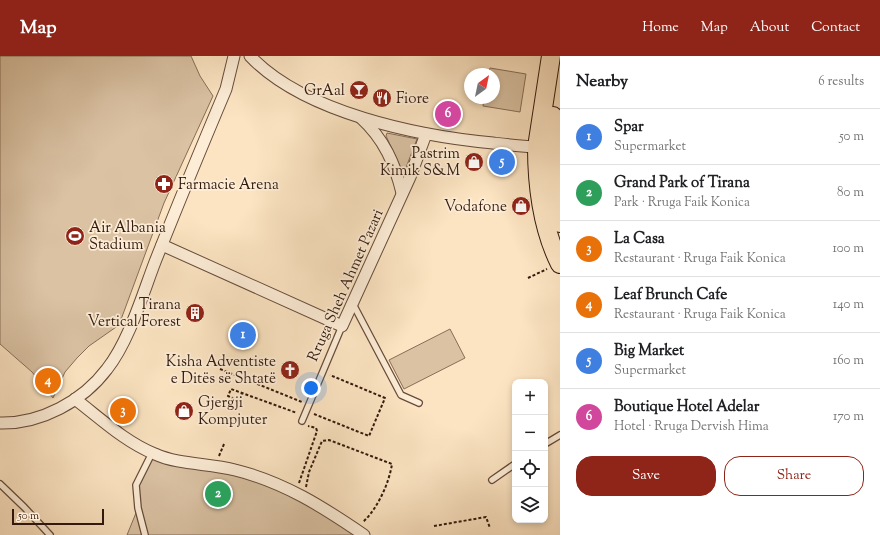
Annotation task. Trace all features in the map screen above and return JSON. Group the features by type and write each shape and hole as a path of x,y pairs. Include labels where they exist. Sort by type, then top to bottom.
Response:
{"main road":[{"path":"551,56 540,192 545,224 552,248 560,264"},
{"path":"560,71 552,123 544,147 560,223"}],"street":[{"path":"0,423 22,421 39,417 75,399 95,383 116,355 226,89 234,56"},
{"path":"250,56 289,86 359,116 426,134 476,141 544,147"},
{"path":"359,116 373,129 388,152 402,193"},
{"name":"Rruga Sheh Ahmet Pazari","path":"342,326 402,193 426,134"},
{"path":"162,245 342,326"},
{"path":"75,399 112,428 152,453 169,459 216,466 261,477 289,488 313,501 360,532"}],"lane":[{"path":"353,304 401,395 419,403"},
{"name":"Rruga Sheh Ahmet Pazari","path":"304,416 342,326"},
{"path":"548,442 560,435"},
{"path":"145,535 138,508 136,484 152,453"},
{"path":"492,480 512,466"},
{"path":"0,484 50,535"}],"path":[{"path":"528,278 536,274"},
{"path":"220,370 309,404"},
{"path":"239,401 228,396 231,389 304,416 369,436 385,398 323,372"},
{"path":"238,404 242,393"},
{"path":"306,481 300,479 317,431 313,427"},
{"path":"313,501 305,491 306,481 322,441 329,440 392,464 390,474 376,505 360,532"},
{"path":"434,526 486,516 490,528"}],"shaded area":[{"name":"Air Albania Stadium","path":"0,56 191,56 200,76 213,96 164,203 119,325 89,346 77,358 65,372 53,398 32,372 0,344"},
{"path":"500,70 526,74 520,112 483,106 483,104 500,104"},
{"path":"387,133 417,139 405,170 401,169 386,136"},
{"path":"450,329 465,358 404,389 389,360"},
{"path":"152,453 261,477 364,535 127,535 138,508 136,485"}],"place":[{"name":"GrAal","path":"359,90"},
{"name":"Fiore","path":"382,98"},
{"name":"Boutique Hotel Adelar","path":"448,114"},
{"name":"Pastrim Kimik S&M","path":"474,162"},
{"name":"Big Market","path":"502,162"},
{"name":"Farmacie Arena","path":"164,184"},
{"name":"Vodafone","path":"521,206"},
{"name":"Air Albania Stadium","path":"75,236"},
{"name":"Tirana Vertical Forest","path":"195,313"},
{"name":"Spar","path":"243,335"},
{"name":"Kisha Adventiste e Ditës së Shtatë","path":"290,370"},
{"name":"Leaf Brunch Cafe","path":"48,381"},
{"name":"La Casa","path":"123,411"},
{"name":"Gjergji Kompjuter","path":"184,411"},
{"name":"Grand Park of Tirana","path":"218,494"}]}
